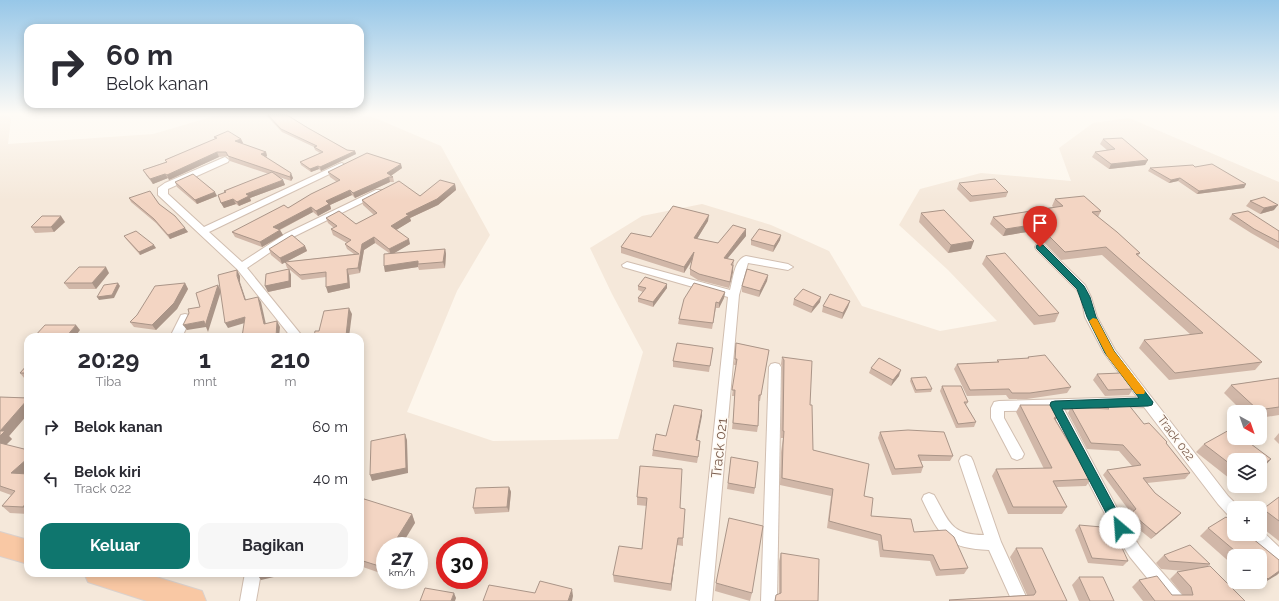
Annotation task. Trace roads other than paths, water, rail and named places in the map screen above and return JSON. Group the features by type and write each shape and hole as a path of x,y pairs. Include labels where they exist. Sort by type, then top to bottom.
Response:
{"highway":[{"path":"111,577 192,601"}],"street":[{"path":"225,160 168,185 162,191 163,195 241,266 294,333"},
{"path":"203,230 353,160"},
{"path":"241,266 288,236 388,188"},
{"name":"Track 022","path":"1040,247 1081,288 1086,297 1091,317 1110,353 1227,504"},
{"name":"Track 021","path":"704,601 734,295 743,262 746,258 788,267"},
{"path":"627,265 734,295"},
{"path":"178,333 186,318"},
{"path":"769,601 775,367"},
{"path":"1017,454 998,418 997,408 1006,406 1148,402"},
{"path":"1055,405 1120,528 1135,552 1176,601"},
{"path":"966,461 994,543 1020,601"},
{"path":"929,499 947,530 957,538 964,541 994,543"},
{"path":"1263,541 1279,558"},
{"path":"248,601 252,577"}]}
